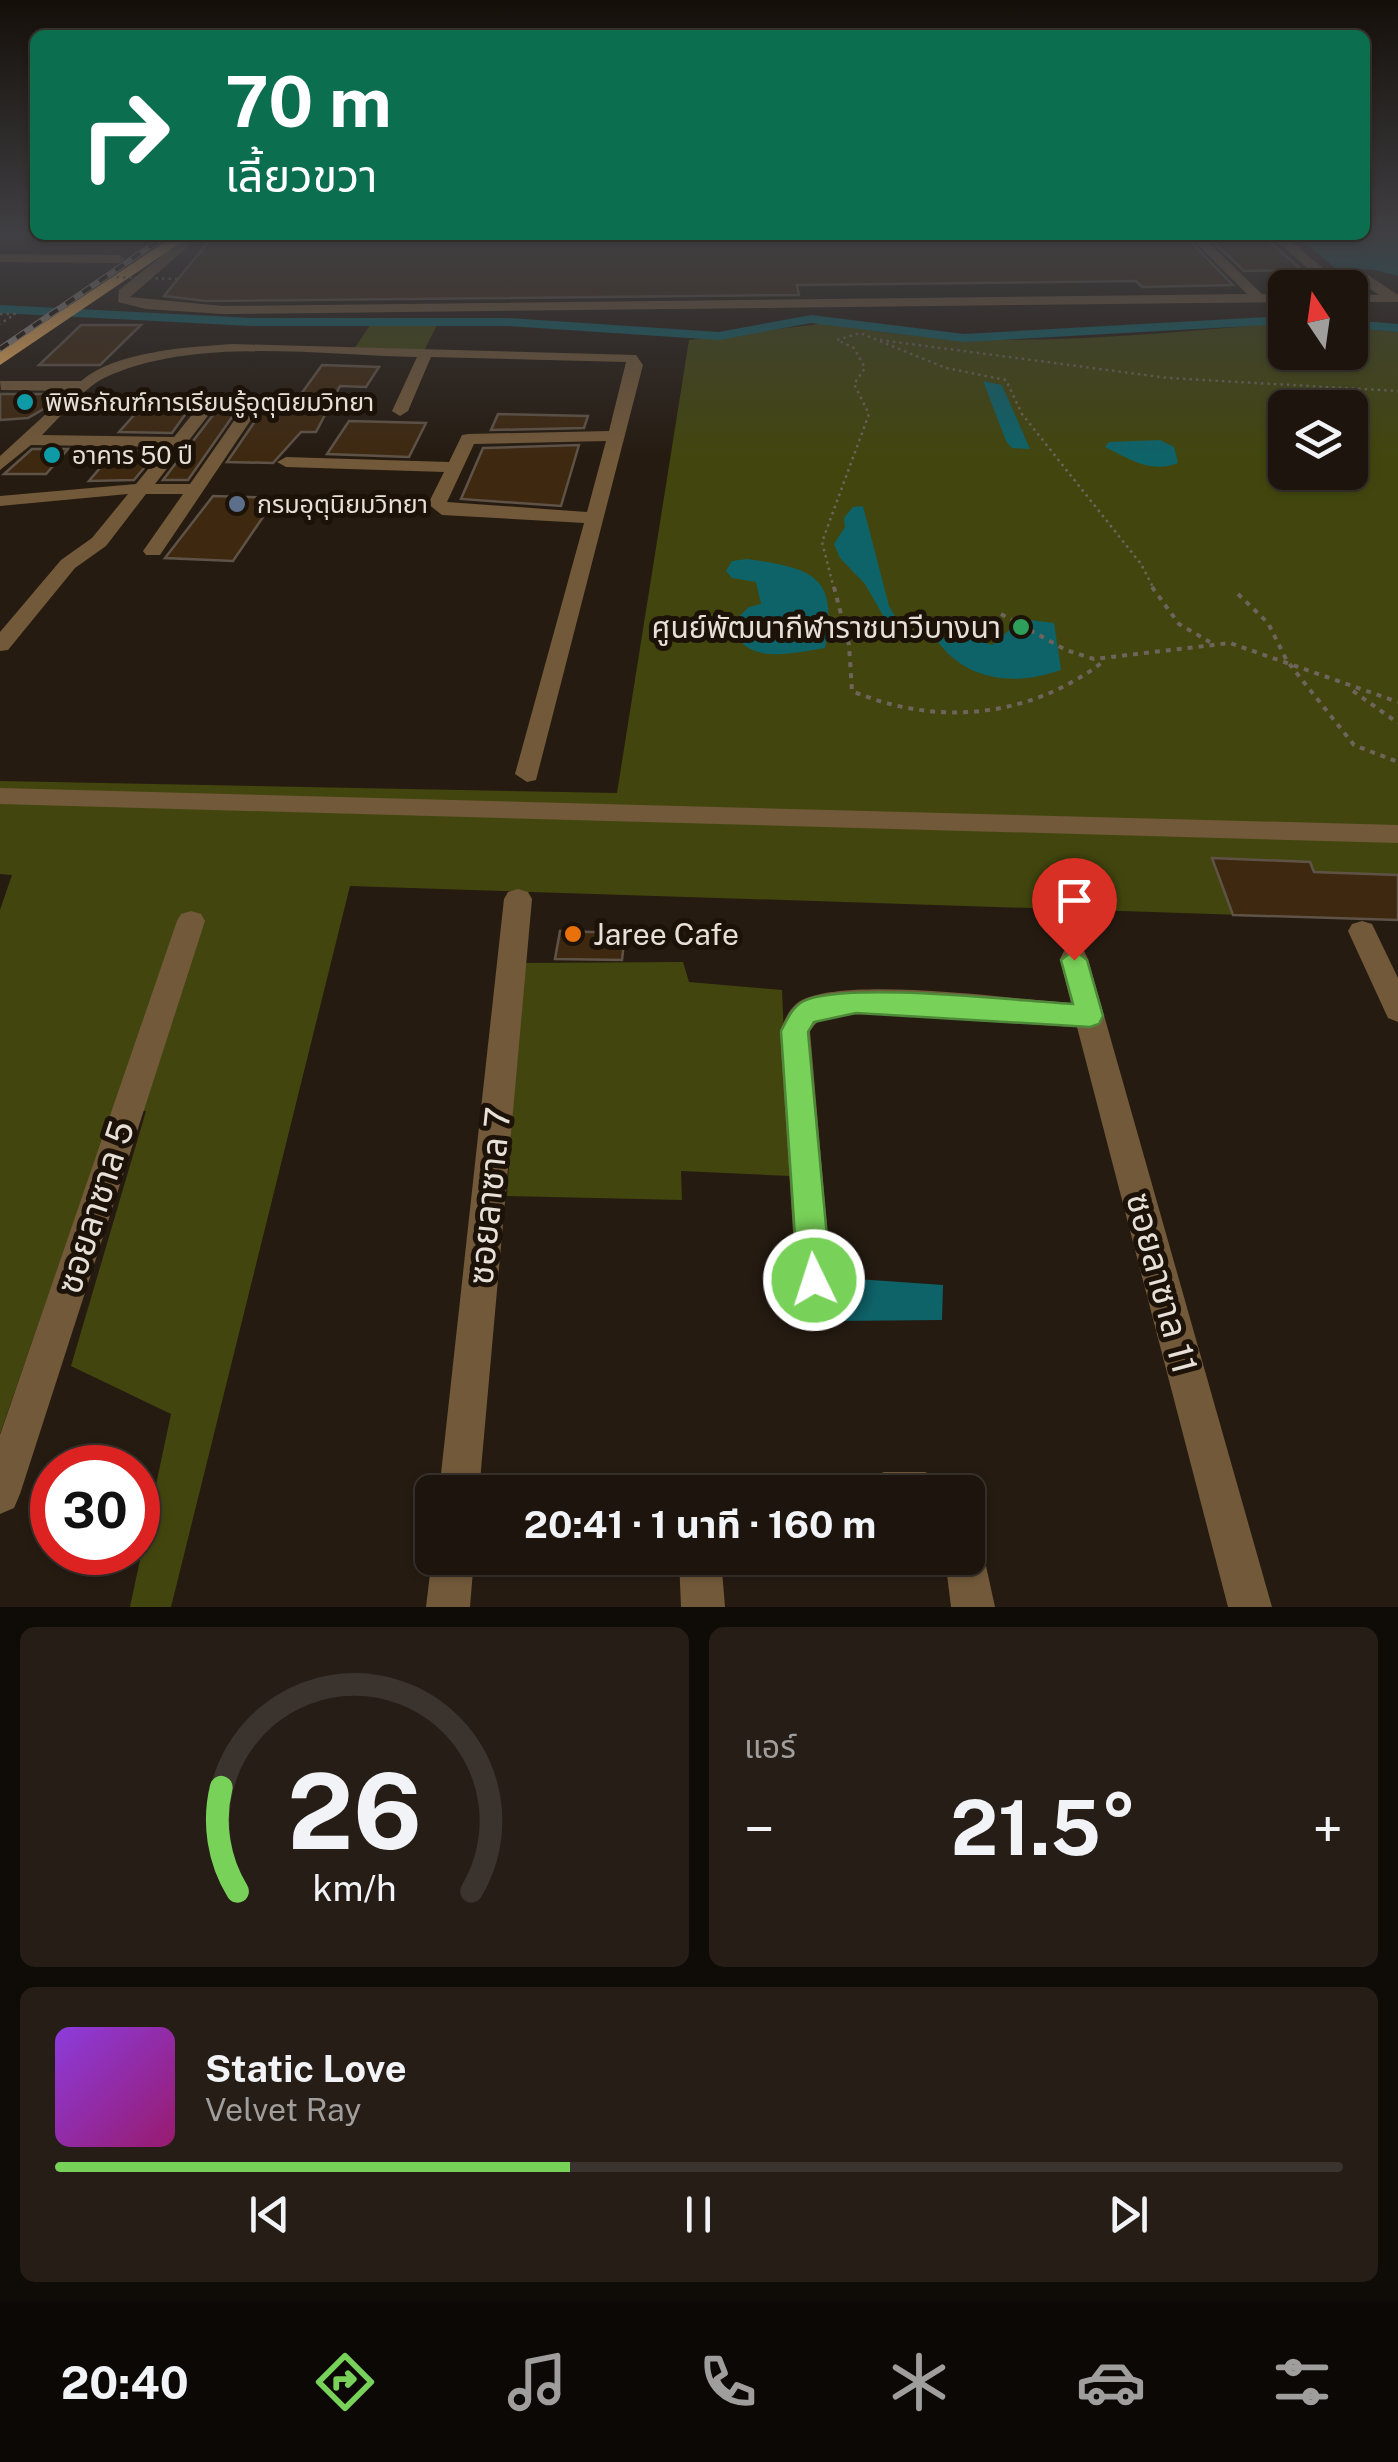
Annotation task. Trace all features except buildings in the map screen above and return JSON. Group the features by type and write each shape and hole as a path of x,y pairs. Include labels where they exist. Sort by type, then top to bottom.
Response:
{"highway":[{"path":"0,338 45,308"},
{"path":"0,360 77,308"}],"street":[{"path":"184,308 383,308"},
{"path":"0,465 82,386 121,366 187,351 626,356 635,365 527,774"},
{"path":"400,412 426,352"},
{"path":"1,385 82,386"},
{"path":"154,551 256,399"},
{"path":"0,645 68,564 99,542 213,400"},
{"path":"593,518 442,510 437,504 464,442 475,436 615,436"},
{"path":"25,440 233,438"},
{"path":"286,462 453,467"},
{"path":"0,501 141,489 195,489"},
{"path":"0,796 1398,834"},
{"name":"ซอยลาซาล 7","path":"461,1475 518,899"},
{"name":"ซอยลาซาล 5","path":"0,1494 192,921"},
{"path":"1362,932 1398,1010"},
{"name":"ซอยลาซาล 11","path":"1074,960 1250,1607"},
{"path":"816,1310 794,1031 804,1014 814,1008 856,1003 1090,1016"},
{"path":"448,1607 451,1575"},
{"path":"701,1575 703,1607"},
{"path":"968,1575 972,1607"}],"path":[{"path":"0,314 16,314 0,324"},
{"path":"1210,642 1179,624 1159,600 1142,564 1022,414 1006,380 946,368 860,333 836,340 854,348 865,368 854,384 869,414 822,542 845,627 852,691 873,702 919,711 968,711 1059,693 1104,661 1210,642 1230,643 1398,702"},
{"path":"876,340 972,348 1043,364 1171,379 1398,390"},
{"path":"1238,594 1268,623 1286,661 1354,746 1398,762"},
{"path":"1000,614 1080,654 1104,661"},
{"path":"1347,686 1398,723"}],"green space":[{"name":"ศูนย์พัฒนากีฬาราชนาวีบางนา","path":"827,323 884,332 999,340 1113,337 1268,324 1268,370 1368,370 1368,330 1398,332 1398,920 350,886 171,1607 130,1607 137,1575 160,1575 160,1466 171,1414 71,1366 146,1111 114,1107 0,1434 0,910 12,875 0,874 0,781 617,793 689,340"},
{"path":"371,324 437,325 424,351 354,349"},
{"path":"683,962 689,982 782,990 790,1176 681,1171 682,1200 507,1196 522,963"}],"water":[{"path":"983,381 1002,385 1030,449 1012,448 1006,441"},
{"path":"1160,440 1174,447 1178,463 1149,466 1105,447 1109,442"},
{"path":"863,506 889,606 910,643 896,638 865,584 840,558 834,544 845,527 844,518 853,507"},
{"path":"747,559 789,566 816,580 828,605 825,648 770,654 746,647 737,638 731,624 749,607 761,604 756,582 732,578 726,571 732,561"},
{"path":"1022,619 1054,623 1061,670 1027,678 993,677 963,665 937,641 955,632 992,645"},
{"path":"828,1277 943,1285 942,1320 834,1321"}],"waterway":[{"path":"0,309 252,322 507,322 719,336 811,319 964,338 1268,321"},
{"path":"1368,326 1398,328"}],"railway":[{"path":"0,349 60,308"}],"place":[{"name":"พิพิธภัณฑ์การเรียนรู้อุตุนิยมวิทยา","path":"25,402"},
{"name":"อาคาร 50 ปี","path":"52,455"},
{"name":"กรมอุตุนิยมวิทยา","path":"237,504"},
{"name":"ศูนย์พัฒนากีฬาราชนาวีบางนา","path":"1021,627"},
{"name":"Jaree Cafe","path":"573,934"}],"route":[{"path":"814,1280 794,1031 804,1014 814,1008 856,1003 1090,1016 1074,960"}]}
